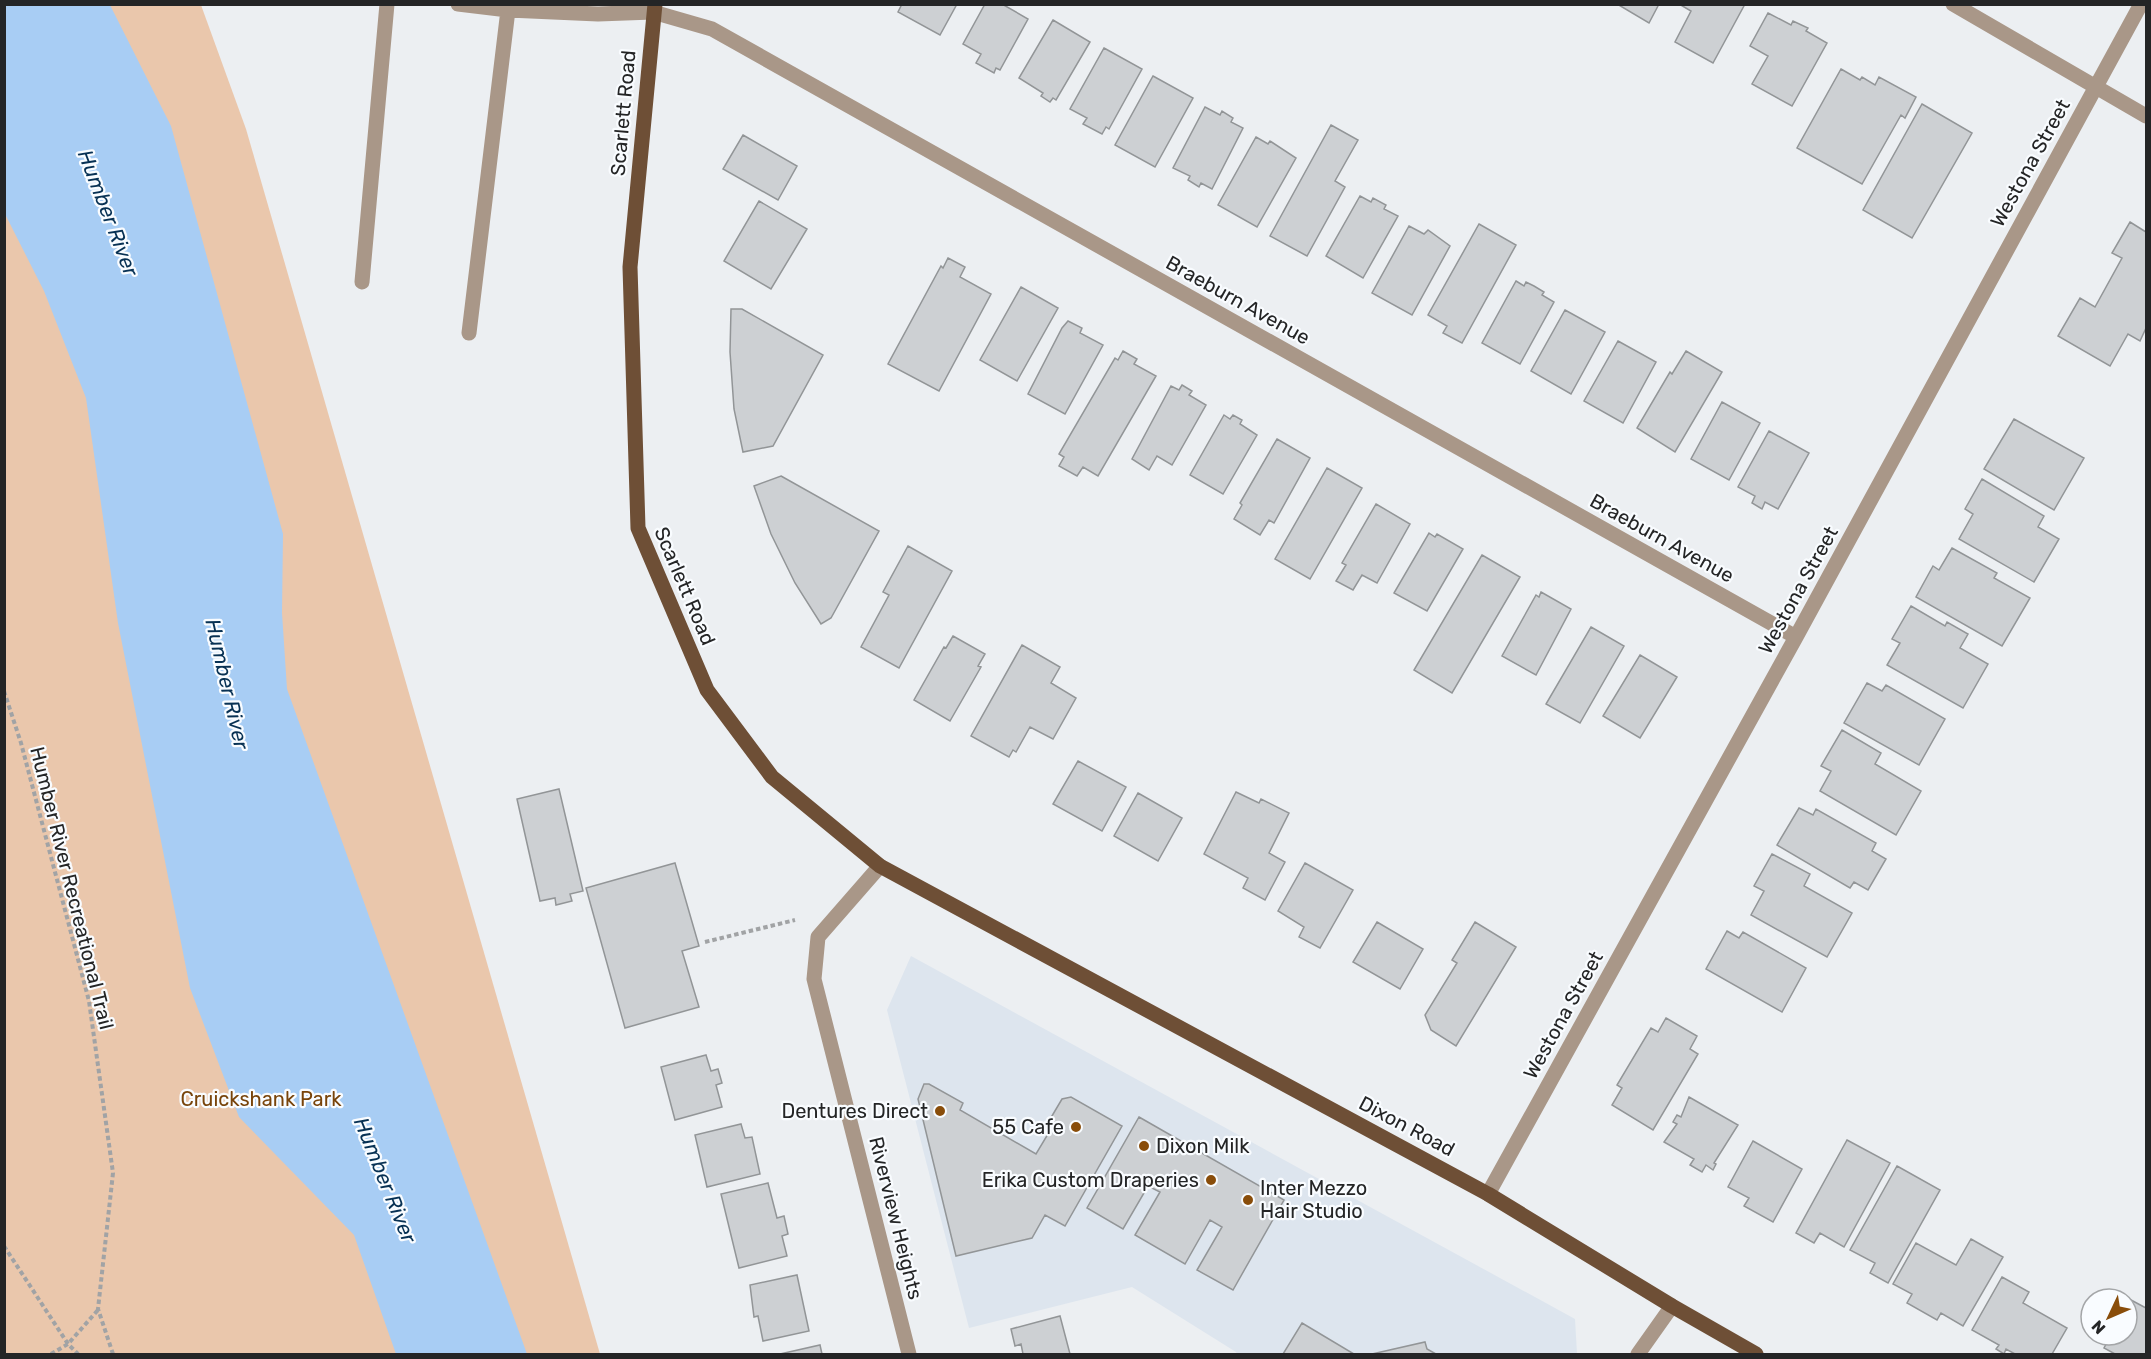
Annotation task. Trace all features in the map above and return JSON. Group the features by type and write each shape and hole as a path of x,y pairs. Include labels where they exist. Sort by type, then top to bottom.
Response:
{"main road":[{"name":"Scarlett Road","path":"654,8 630,267 638,528 706,690 772,777 880,866 1030,948"},
{"name":"Dixon Road","path":"1030,948 1488,1194 1672,1306 1756,1354"}],"street":[{"path":"362,282 387,4"},
{"name":"Braeburn Avenue","path":"458,4 508,10 598,14 654,8 712,29 1796,638"},
{"path":"1953,4 2146,116"},
{"name":"Westona Street","path":"1488,1194 1796,638 2141,4"},
{"path":"469,333 508,10"},
{"name":"Riverview Heights","path":"880,866 818,937 814,979 909,1354"},
{"path":"1638,1354 1672,1306"}],"path":[{"name":"Humber River Recreational Trail","path":"4,691 21,743 89,1001 113,1173 98,1310 113,1354"},
{"path":"705,942 796,920"},
{"path":"4,1246 68,1344 78,1354"},
{"path":"51,1354 68,1344 98,1310"}],"shaded area":[{"path":"911,956 1575,1319 1577,1354 1237,1354 1132,1287 969,1328 887,1010"}],"green space":[{"name":"Cruickshank Park","path":"5,5 201,5 246,129 600,1354 5,1354"}],"water":[{"name":"Humber River","path":"5,4 110,5 171,126 283,534 282,613 287,689 527,1354 396,1354 354,1235 239,1117 190,988 118,623 86,398 44,291 5,214"}],"building":[{"path":"902,4 957,4 940,35 898,12"},
{"path":"985,4 1002,4 1028,19 1000,70 996,68 994,73 976,63 981,54 963,44"},
{"path":"1617,4 1659,4 1649,23"},
{"path":"1679,4 1745,4 1713,63 1675,42 1691,11"},
{"path":"1768,13 1791,25 1793,21 1808,28 1806,31 1827,43 1792,106 1752,84 1768,56 1750,46"},
{"path":"1053,20 1090,42 1056,100 1053,98 1050,102 1041,96 1043,93 1019,78"},
{"path":"1104,48 1142,69 1109,129 1106,127 1102,134 1083,124 1087,118 1070,109"},
{"path":"1841,69 1860,80 1862,77 1875,85 1879,77 1916,97 1905,118 1901,115 1862,184 1797,148"},
{"path":"1153,76 1193,98 1155,167 1115,145"},
{"path":"1922,104 1972,133 1912,238 1863,210"},
{"path":"1205,107 1220,115 1222,111 1233,118 1231,122 1243,128 1212,189 1201,183 1199,187 1188,180 1190,176 1173,168"},
{"path":"1331,125 1358,140 1335,181 1345,187 1307,256 1270,236"},
{"path":"743,135 797,166 778,200 723,169"},
{"path":"1256,137 1268,144 1270,141 1296,158 1257,227 1218,205"},
{"path":"1360,196 1371,202 1373,198 1386,205 1384,209 1398,216 1363,278 1326,256"},
{"path":"759,201 807,229 771,289 724,261"},
{"path":"2130,222 2146,232 2146,328 2140,341 2128,334 2110,366 2058,336 2080,298 2095,307 2122,258 2112,253"},
{"path":"1479,224 1516,245 1462,343 1443,333 1447,326 1428,315"},
{"path":"1409,226 1424,234 1428,230 1450,246 1412,315 1372,293"},
{"path":"948,258 965,267 960,277 991,294 939,391 888,364 941,266 943,268"},
{"path":"1516,281 1524,286 1526,282 1534,286 1544,292 1542,295 1554,302 1520,364 1482,343"},
{"path":"1021,287 1058,308 1017,381 980,360"},
{"path":"731,309 742,309 823,355 773,446 743,452 734,409 730,352"},
{"path":"1565,310 1605,332 1571,394 1531,371"},
{"path":"1068,321 1082,328 1080,333 1103,345 1065,414 1028,394 1062,328"},
{"path":"1618,341 1656,362 1623,423 1584,401"},
{"path":"1123,351 1137,359 1134,364 1156,376 1098,476 1083,467 1077,476 1059,466 1064,457 1059,454 1115,358 1118,360"},
{"path":"1686,351 1722,372 1675,452 1637,428 1670,372 1672,374"},
{"path":"1182,385 1192,391 1189,395 1206,405 1172,465 1157,456 1149,470 1132,459 1171,386 1179,390"},
{"path":"1722,402 1760,423 1729,480 1691,459"},
{"path":"1224,415 1230,419 1233,415 1242,420 1240,424 1257,435 1223,494 1190,475"},
{"path":"2014,419 2084,458 2054,510 1984,469"},
{"path":"1769,431 1809,453 1778,509 1765,502 1762,509 1752,503 1755,496 1738,487"},
{"path":"1277,439 1310,458 1274,523 1269,520 1260,535 1234,519 1242,505 1240,503"},
{"path":"1327,468 1362,488 1310,579 1275,559"},
{"path":"781,476 879,531 831,618 821,624 795,583 771,534 754,486"},
{"path":"1982,479 2044,516 2038,527 2059,539 2034,582 1959,539 1973,514 1965,509"},
{"path":"1376,504 1410,524 1377,583 1362,575 1353,590 1336,581 1346,565 1342,563"},
{"path":"1429,533 1435,537 1437,534 1463,549 1427,611 1394,593"},
{"path":"908,546 952,571 899,668 861,647 889,595 883,592"},
{"path":"1952,548 1997,573 1994,578 2030,598 2002,646 1916,597 1933,566 1939,570"},
{"path":"1482,555 1520,577 1452,693 1414,670"},
{"path":"1541,592 1571,609 1536,675 1502,656 1536,595 1539,597"},
{"path":"1911,606 1945,626 1947,622 1968,634 1960,648 1988,664 1963,708 1887,665 1900,643 1892,639"},
{"path":"1591,627 1624,646 1580,723 1546,704"},
{"path":"953,636 985,654 978,666 981,667 950,721 914,700 944,647 946,648"},
{"path":"1022,645 1060,667 1051,683 1076,698 1053,739 1030,727 1016,752 1013,750 1009,757 971,736"},
{"path":"1640,655 1677,677 1640,738 1603,716"},
{"path":"1867,683 1882,691 1886,685 1945,719 1919,765 1844,723"},
{"path":"1842,730 1881,753 1875,764 1921,791 1896,835 1820,791 1831,771 1821,766"},
{"path":"1078,761 1126,787 1102,831 1053,804"},
{"path":"559,789 583,891 570,894 572,901 556,905 555,898 540,901 517,799"},
{"path":"1236,792 1259,803 1261,799 1289,813 1269,853 1285,862 1265,900 1243,888 1248,878 1204,854"},
{"path":"1138,793 1182,818 1158,861 1114,836"},
{"path":"1799,808 1813,815 1816,809 1876,843 1872,851 1886,859 1868,890 1854,882 1850,888 1777,845"},
{"path":"1772,854 1810,874 1804,886 1852,913 1827,957 1751,915 1764,891 1754,886"},
{"path":"675,863 699,946 682,951 699,1007 625,1028 586,888"},
{"path":"1305,863 1353,890 1320,948 1299,937 1304,927 1278,911"},
{"path":"1377,922 1423,949 1400,989 1353,962"},
{"path":"1475,922 1516,947 1456,1046 1431,1030 1425,1015 1457,963 1452,960"},
{"path":"1727,931 1739,938 1743,932 1806,968 1782,1012 1706,969"},
{"path":"1666,1018 1697,1036 1690,1049 1698,1054 1653,1130 1612,1105 1622,1088 1617,1085 1651,1028 1658,1032"},
{"path":"706,1055 711,1071 718,1069 722,1083 716,1085 722,1107 675,1120 661,1067"},
{"path":"924,1084 929,1084 963,1103 960,1110 1036,1154 1048,1134 1043,1131 1062,1099 1071,1097 1122,1126 1065,1226 1045,1215 1032,1238 956,1256 918,1099"},
{"path":"1689,1097 1738,1125 1714,1163 1716,1164 1713,1170 1706,1165 1702,1172 1690,1165 1694,1159 1664,1142 1677,1124 1673,1122 1677,1115 1681,1117"},
{"path":"1139,1117 1284,1200 1233,1290 1197,1270 1222,1227 1210,1220 1185,1264 1135,1235 1160,1192 1148,1186 1123,1229 1087,1208"},
{"path":"741,1124 745,1138 752,1137 760,1174 707,1187 695,1135"},
{"path":"1847,1140 1890,1163 1844,1247 1820,1233 1814,1243 1796,1233"},
{"path":"1753,1141 1802,1169 1773,1222 1744,1206 1749,1198 1728,1187"},
{"path":"1897,1166 1940,1190 1888,1283 1870,1273 1875,1263 1850,1250"},
{"path":"768,1183 777,1218 784,1216 788,1234 782,1236 787,1256 739,1268 721,1194"},
{"path":"1971,1239 2003,1257 1963,1326 1941,1313 1937,1320 1907,1303 1912,1294 1893,1284 1916,1243 1956,1265"},
{"path":"797,1275 809,1331 763,1341 758,1316 754,1317 750,1285"},
{"path":"2002,1277 2029,1292 2023,1303 2067,1328 2052,1354 2015,1354 2006,1349 2004,1354 1996,1349 1999,1345 1972,1330"},
{"path":"2139,1304 2146,1308 2146,1354 2115,1354 2104,1348 2139,1347"},
{"path":"1060,1316 1070,1354 1023,1354 1021,1344 1015,1346 1011,1329"},
{"path":"1302,1323 1354,1354 1283,1354"},
{"path":"1425,1342 1427,1349 1436,1354 1372,1354"},
{"path":"820,1345 822,1354 780,1354"}],"place":[{"name":"Dentures Direct","path":"940,1111"},
{"name":"55 Cafe","path":"1076,1127"},
{"name":"Dixon Milk","path":"1144,1146"},
{"name":"Erika Custom Draperies","path":"1211,1180"},
{"name":"Inter Mezzo Hair Studio","path":"1248,1200"}]}
